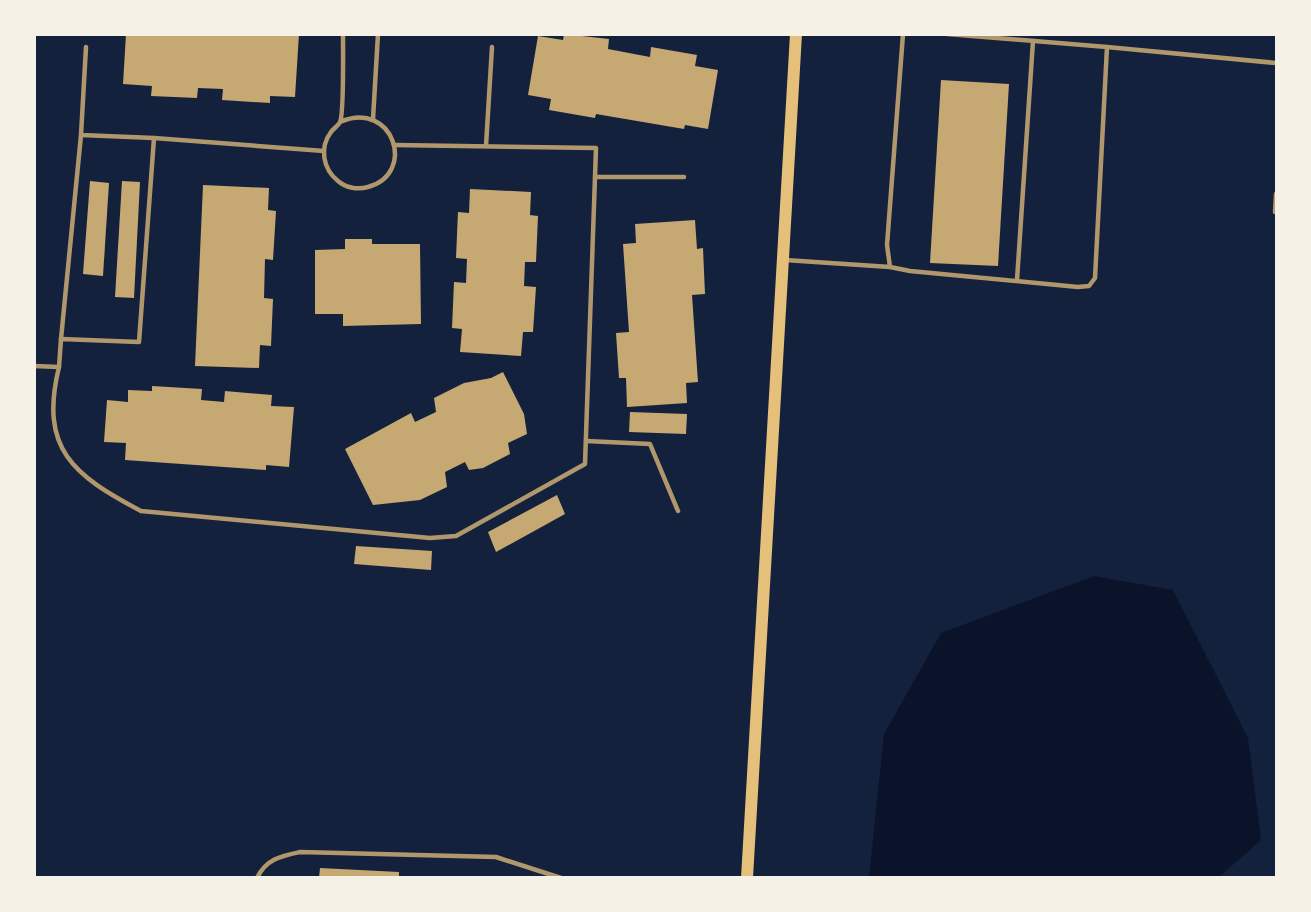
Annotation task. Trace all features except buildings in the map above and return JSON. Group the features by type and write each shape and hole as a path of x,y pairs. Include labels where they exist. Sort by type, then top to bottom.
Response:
{"main road":[{"path":"747,878 796,34"}],"lane":[{"path":"340,122 343,34"},
{"path":"373,119 378,34"},
{"path":"890,267 887,245 903,34"},
{"path":"947,34 1276,63"},
{"path":"1017,280 1033,41"},
{"path":"86,47 81,135 59,367 52,396 54,432 72,465 98,488 141,511 430,538 456,536 585,464 596,148 394,145"},
{"path":"486,146 492,47"},
{"path":"783,260 890,267 910,271 1078,287 1089,286 1095,278 1107,47"},
{"path":"351,118 373,119 390,134 395,157 392,169 380,182 363,189 350,188 339,183 325,163 326,140 340,122 351,118"},
{"path":"81,135 154,138 324,151"},
{"path":"61,339 139,342 154,138"},
{"path":"595,177 684,177"},
{"path":"1275,212 1276,195"},
{"path":"34,366 59,367"},
{"path":"586,441 650,444 678,511"},
{"path":"257,878 262,867 279,856 300,852 496,857 561,878"}],"water":[{"path":"1094,576 1173,590 1248,738 1261,840 1219,877 869,877 884,734 941,633"}]}
